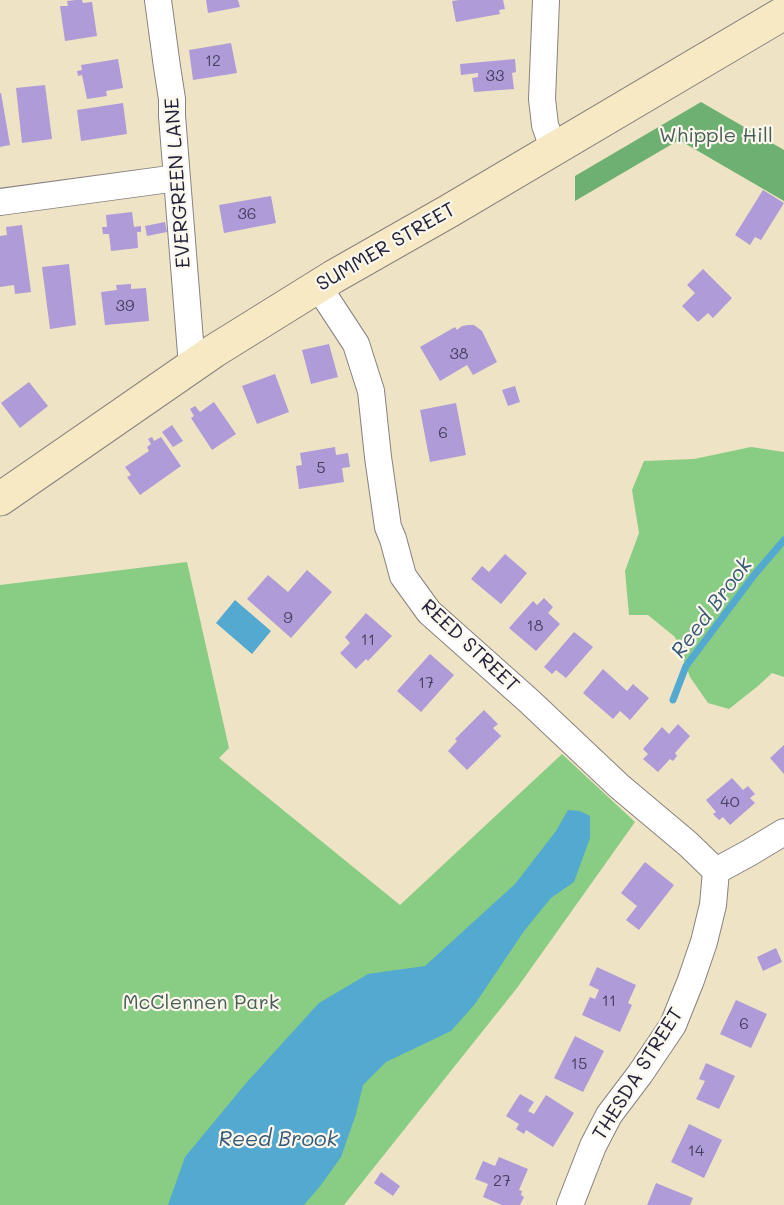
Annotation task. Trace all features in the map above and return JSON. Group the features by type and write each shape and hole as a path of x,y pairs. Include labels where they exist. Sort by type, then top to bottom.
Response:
{"main road":[{"name":"SUMMER STREET","path":"0,499 214,351 318,286 784,13"}],"street":[{"name":"EVERGREEN LANE","path":"158,0 172,99 192,366"},
{"path":"546,0 542,99 545,125 553,148"},
{"path":"0,202 177,178"},
{"name":"REED STREET","path":"318,286 356,344 372,391 388,527 403,576 429,612 529,701 619,786 688,844 716,871"},
{"path":"716,871 784,832"},
{"name":"THESDA STREET","path":"570,1205 593,1146 609,1115 673,1025 692,980 704,942 716,871"}],"green space":[{"name":"Whipple Hill","path":"701,102 784,150 784,201 679,140 575,201 575,176"},
{"path":"751,447 784,452 784,677 772,673 729,709 708,703 690,677 675,637 648,615 629,615 625,571 639,533 632,490 644,461 694,459"},
{"name":"McClennen Park","path":"187,562 229,748 219,758 400,905 562,754 635,822 517,988 344,1205 0,1205 0,585"}],"water":[{"path":"235,600 271,631 252,654 216,623"},
{"name":"Reed Brook","path":"568,810 580,811 590,816 590,838 574,882 551,898 524,931 475,1004 451,1031 386,1062 363,1085 341,1157 304,1205 168,1205 185,1157 247,1082 319,1003 368,974 425,966 515,884 556,831"}],"building":[{"path":"82,0 83,3 92,2 97,36 65,41 60,6 68,6 67,1"},
{"path":"206,0 238,0 240,7 208,13"},
{"path":"503,0 505,9 499,10 500,14 456,22 452,1"},
{"path":"231,43 237,73 193,80 189,50"},
{"path":"118,59 123,88 106,91 107,96 87,99 82,75 78,76 77,71 82,70 81,65"},
{"path":"515,59 516,72 512,73 514,89 474,92 472,78 478,77 478,73 461,75 460,64"},
{"path":"45,85 52,139 22,143 16,88"},
{"path":"0,93 10,145 0,147"},
{"path":"123,103 127,134 81,141 77,110"},
{"path":"763,190 784,203 761,240 755,237 750,245 735,235"},
{"path":"271,196 276,223 224,233 219,205"},
{"path":"132,212 134,227 141,226 141,232 137,232 138,248 111,251 109,234 103,234 102,227 107,227 106,215"},
{"path":"165,222 167,232 147,236 145,226"},
{"path":"22,225 31,292 15,294 14,285 0,287 0,236 7,235 6,227"},
{"path":"69,264 76,325 50,329 42,267"},
{"path":"703,269 732,298 713,318 708,313 698,322 682,306 695,293 687,285"},
{"path":"131,284 131,289 146,288 149,321 105,325 101,292 117,290 116,285"},
{"path":"474,325 482,331 497,362 473,375 467,365 440,381 420,347 455,327 457,330"},
{"path":"329,344 338,377 311,384 302,350"},
{"path":"275,374 289,412 257,424 242,386"},
{"path":"29,382 48,406 20,428 1,403"},
{"path":"515,386 520,402 508,406 502,390"},
{"path":"214,402 236,434 212,450 191,418 194,416 190,409 195,406 200,412"},
{"path":"456,403 466,455 430,462 420,410"},
{"path":"172,425 183,441 173,447 162,432"},
{"path":"152,437 154,441 161,437 181,466 140,495 127,477 131,475 125,467 149,451 147,447 151,444 148,439"},
{"path":"335,447 336,455 348,453 350,467 342,468 344,482 299,489 296,466 302,465 300,453"},
{"path":"505,554 527,573 501,604 471,579 482,566 489,572"},
{"path":"307,570 332,592 291,638 247,599 268,575 288,592"},
{"path":"544,598 553,607 548,613 560,624 536,651 509,628 533,601 537,605"},
{"path":"366,613 392,636 368,661 366,659 356,669 340,653 350,643 345,637"},
{"path":"574,632 593,647 566,678 556,670 552,674 544,667"},
{"path":"430,654 454,675 421,712 397,691"},
{"path":"603,669 627,691 633,684 649,698 630,720 620,711 613,719 583,693"},
{"path":"484,710 498,724 493,728 501,736 467,770 448,751 457,741 455,739"},
{"path":"678,724 690,736 675,753 677,756 673,761 670,759 658,772 643,759 648,754 643,749 662,727 669,734"},
{"path":"784,745 784,774 770,758"},
{"path":"732,778 743,790 748,786 755,794 750,798 755,803 730,825 723,817 719,820 713,814 716,812 706,800"},
{"path":"645,862 674,885 639,930 626,920 637,906 621,893"},
{"path":"776,948 782,962 763,971 757,957"},
{"path":"597,967 636,985 628,1003 632,1005 620,1032 582,1015 590,997 595,999 599,990 589,985"},
{"path":"736,1000 767,1014 751,1048 720,1034"},
{"path":"575,1036 604,1051 583,1092 554,1078"},
{"path":"706,1063 735,1076 719,1109 696,1099 705,1081 699,1079"},
{"path":"520,1094 534,1102 528,1111 534,1114 546,1095 574,1113 553,1147 526,1130 524,1134 516,1129 519,1124 506,1116"},
{"path":"689,1124 722,1140 704,1178 671,1162"},
{"path":"499,1157 528,1169 519,1190 522,1191 521,1195 524,1197 520,1205 502,1205 483,1197 488,1184 475,1179 483,1161 495,1166"},
{"path":"381,1172 400,1186 393,1196 374,1183"},
{"path":"656,1183 693,1198 690,1205 647,1205"}],"waterway":[{"name":"Reed Brook","path":"673,700 686,666 755,574 784,540"}]}
